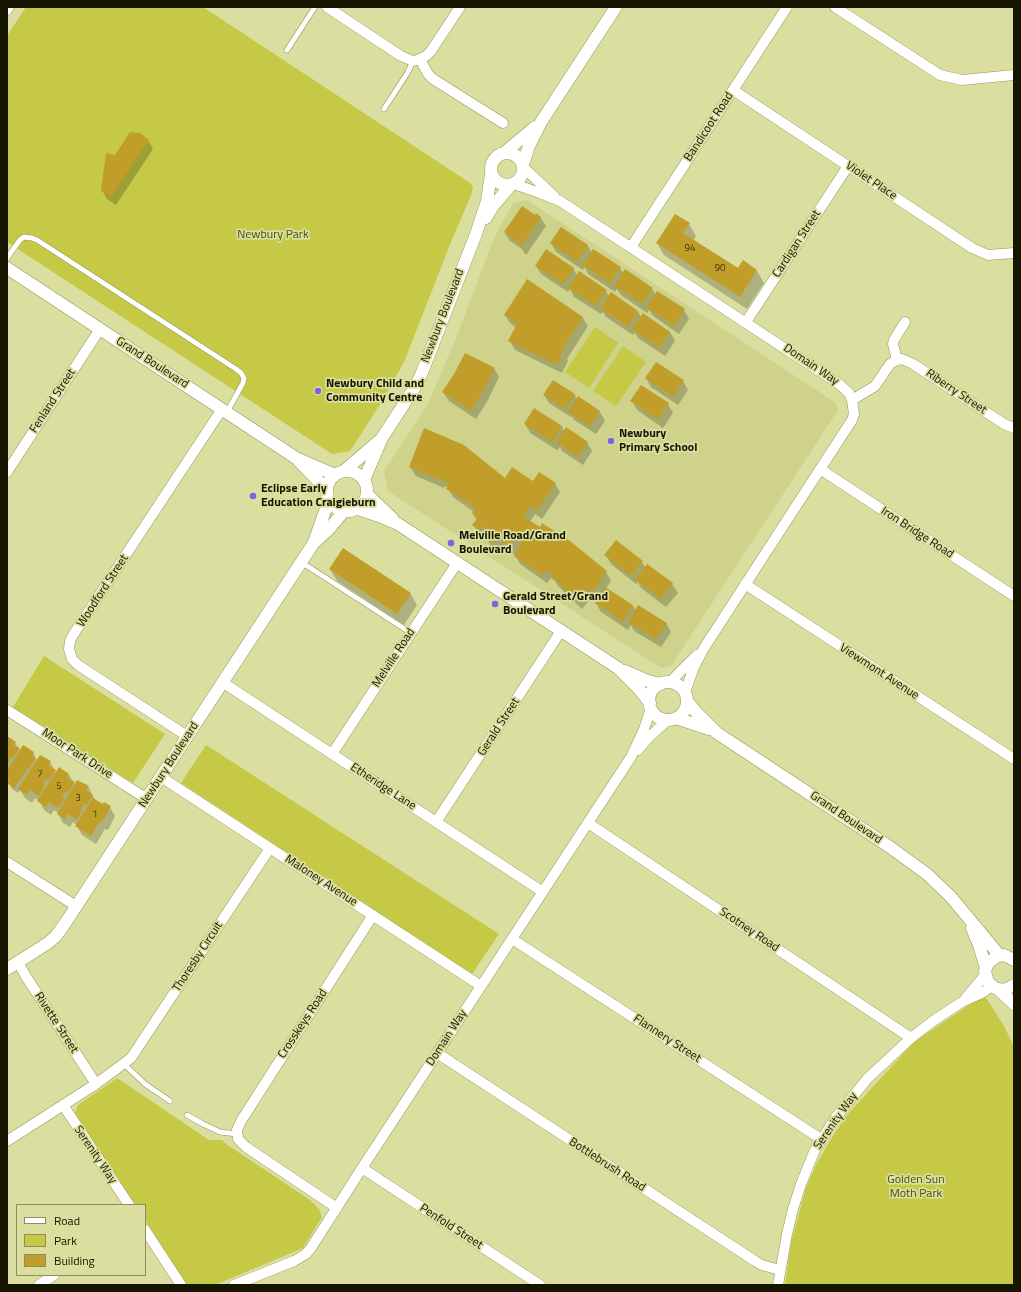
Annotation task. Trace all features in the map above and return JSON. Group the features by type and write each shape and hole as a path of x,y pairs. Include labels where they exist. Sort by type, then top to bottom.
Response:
{"street":[{"path":"327,7 402,56 417,60 433,79 503,123"},
{"path":"417,60 426,56 434,48 460,7"},
{"path":"541,122 504,153 497,156 493,161 491,166 491,174 498,182 504,185 512,185 522,178 523,166 529,146 541,122 616,7"},
{"name":"Bandicoot Road","path":"630,247 787,7"},
{"path":"835,7 946,78 962,80 1014,75"},
{"name":"Violet Place","path":"733,90 978,251 992,255 1014,253"},
{"path":"504,153 514,154 520,158 523,166"},
{"name":"Domain Way","path":"523,166 560,201 839,384 849,394 852,400"},
{"name":"Cardigan Street","path":"746,322 848,166"},
{"name":"Newbury Boulevard","path":"364,480 382,438 415,387 421,375 476,234 487,201 491,174"},
{"name":"Domain Way","path":"512,185 540,193 560,201"},
{"name":"Newbury Boulevard","path":"476,234 493,206 512,185"},
{"name":"Grand Boulevard","path":"7,268 296,458 340,473"},
{"path":"618,668 639,689 658,716 673,718 684,711 686,696 694,668 704,648 744,584 852,420 854,414 852,400 874,386 890,364 897,360 893,344 905,322"},
{"name":"Fenland Street","path":"7,472 100,330"},
{"name":"Riberry Street","path":"897,360 902,359 913,364 1004,424 1014,428"},
{"name":"Woodford Street","path":"187,736 78,665 72,659 69,648 73,636 224,410"},
{"name":"Newbury Boulevard","path":"340,473 382,438"},
{"name":"Grand Boulevard","path":"296,458 328,495"},
{"name":"Iron Bridge Road","path":"820,469 1014,596"},
{"path":"356,472 364,480 368,489 366,500 358,509 354,511 344,511 338,509 328,495 328,484 340,473 356,472"},
{"path":"368,494 398,524"},
{"name":"Newbury Boulevard","path":"313,544 328,495"},
{"path":"358,509 398,524 618,668 648,681 681,687 686,696"},
{"name":"Newbury Boulevard","path":"7,969 56,936 313,544 330,528 344,511"},
{"name":"Melville Road","path":"332,754 457,563"},
{"name":"Viewmont Avenue","path":"744,584 1014,759"},
{"name":"Gerald Street","path":"436,822 561,631"},
{"path":"651,706 651,694 656,686 665,683 704,648"},
{"name":"Etheridge Lane","path":"222,682 543,892"},
{"name":"Grand Boulevard","path":"686,696 696,712 718,733 914,863 940,886 965,914 1009,956"},
{"name":"Domain Way","path":"234,1285 294,1261 306,1254 631,757 644,729 651,706"},
{"name":"Moor Park Drive","path":"7,710 147,799"},
{"name":"Domain Way","path":"631,757 649,737 673,718"},
{"name":"Grand Boulevard","path":"673,718 692,722 718,733"},
{"name":"Maloney Avenue","path":"161,777 482,986"},
{"name":"Scotney Road","path":"588,823 911,1038"},
{"name":"Thoresby Circuit","path":"7,1141 96,1084 131,1058 270,848"},
{"path":"7,862 76,906"},
{"name":"Grand Boulevard","path":"965,914 979,945 987,979 995,988"},
{"name":"Crosskeys Road","path":"236,1134 241,1121 373,915"},
{"name":"Flannery Street","path":"512,939 821,1139"},
{"path":"986,971 991,960 1009,956"},
{"name":"Rivette Street","path":"18,962 96,1084"},
{"name":"Serenity Way","path":"962,1002 986,971"},
{"path":"995,988 1009,989 1014,985"},
{"path":"995,988 1014,1004"},
{"name":"Serenity Way","path":"778,1285 793,1209 808,1165 821,1139 836,1117 855,1092 873,1073 911,1038 933,1021 962,1002 995,988"},
{"name":"Bottlebrush Road","path":"437,1053 755,1261 762,1265 780,1270"},
{"name":"Serenity Way","path":"63,1105 128,1204"},
{"path":"236,1134 238,1139 246,1147 337,1208"},
{"name":"Penfold Street","path":"362,1168 540,1285"},
{"path":"146,1232 181,1285"},
{"path":"39,1285 52,1276"}],"lane":[{"path":"287,50 315,7"},
{"path":"384,109 417,60"},
{"path":"7,258 20,240 24,237 37,240 236,369 244,378 243,383 224,410"},
{"path":"301,562 411,633"},
{"path":"124,1064 145,1084 170,1101"},
{"path":"187,1115 220,1132 236,1134"}],"shaded area":[{"name":"Newbury Primary School","path":"527,200 836,403 838,410 671,666 661,668 388,491 384,471 427,406 458,333 495,236 513,203"}],"green space":[{"name":"Newbury Park","path":"26,7 203,7 470,183 473,187 472,193 404,362 381,403 350,451 332,454 7,242 7,36"},
{"path":"595,327 618,343 589,388 565,372"},
{"path":"623,346 646,362 616,406 593,391"},
{"path":"44,656 165,734 133,783 13,707"},
{"path":"206,745 499,934 472,974 181,783"},
{"name":"Golden Sun Moth Park","path":"985,996 1004,1026 1014,1047 1014,1285 785,1285 791,1243 806,1188 817,1163 847,1115 914,1042 978,999"},
{"path":"117,1078 209,1140 222,1140 310,1200 319,1209 322,1217 303,1248 215,1285 187,1285 146,1222 146,1204 134,1204 75,1113 78,1105"}],"building":[{"path":"130,132 140,133 149,140 111,197 101,191 106,153 115,155"},
{"path":"522,206 535,215 536,213 541,217 521,247 518,244 519,243 504,232"},
{"path":"675,214 690,223 683,233 738,268 743,260 757,270 740,297 656,243"},
{"path":"561,227 588,245 577,262 550,243"},
{"path":"546,249 574,268 563,284 535,266"},
{"path":"593,249 621,267 610,283 582,265"},
{"path":"625,269 653,288 642,304 614,286"},
{"path":"579,271 607,290 596,306 568,288"},
{"path":"527,279 583,317 562,350 563,351 557,365 508,341 517,324 504,315"},
{"path":"657,291 685,309 674,326 646,307"},
{"path":"611,292 638,311 628,327 600,308"},
{"path":"643,313 670,332 659,348 632,329"},
{"path":"465,353 495,368 471,411 442,392"},
{"path":"656,362 684,380 673,397 645,378"},
{"path":"553,380 575,394 565,409 543,395"},
{"path":"641,385 669,403 658,419 630,401"},
{"path":"578,396 600,411 590,426 568,412"},
{"path":"534,408 562,426 552,442 524,424"},
{"path":"566,427 588,442 578,457 556,442"},
{"path":"424,428 464,445 505,478 512,467 533,481 539,472 556,483 537,511 530,506 524,517 540,527 542,523 570,541 607,571 592,593 587,589 577,601 552,577 553,575 545,570 542,575 514,556 522,542 515,539 510,547 497,538 495,543 484,536 488,530 484,526 480,531 472,525 478,518 472,513 476,508 446,489 449,484 440,478 439,480 409,467"},
{"path":"616,540 643,561 631,576 604,555"},
{"path":"343,548 411,593 397,614 329,569"},
{"path":"647,564 673,583 661,599 635,579"},
{"path":"605,587 633,605 623,622 595,603"},
{"path":"638,605 667,623 656,639 628,622"},
{"path":"7,736 16,742 14,745 20,748 7,764"},
{"path":"23,745 34,752 32,755 36,758 14,788 7,783 10,780 7,778 7,771"},
{"path":"40,755 51,761 48,765 56,770 48,781 46,780 43,784 45,785 39,796 30,790 27,795 18,789"},
{"path":"59,767 69,774 67,778 75,782 67,793 65,792 62,796 65,798 58,808 49,802 46,807 37,801"},
{"path":"77,780 89,786 86,790 93,795 87,805 84,804 81,809 83,810 77,820 68,814 65,819 57,814"},
{"path":"93,798 103,804 104,802 111,806 102,822 100,821 91,836 75,826"}],"place":[{"name":"Newbury Child and Community Centre","path":"318,391"},
{"name":"Newbury Primary School","path":"611,441"},
{"name":"Eclipse Early Education Craigieburn","path":"253,496"},
{"name":"Melville Road/Grand Boulevard","path":"451,543"},
{"name":"Gerald Street/Grand Boulevard","path":"495,604"}]}
